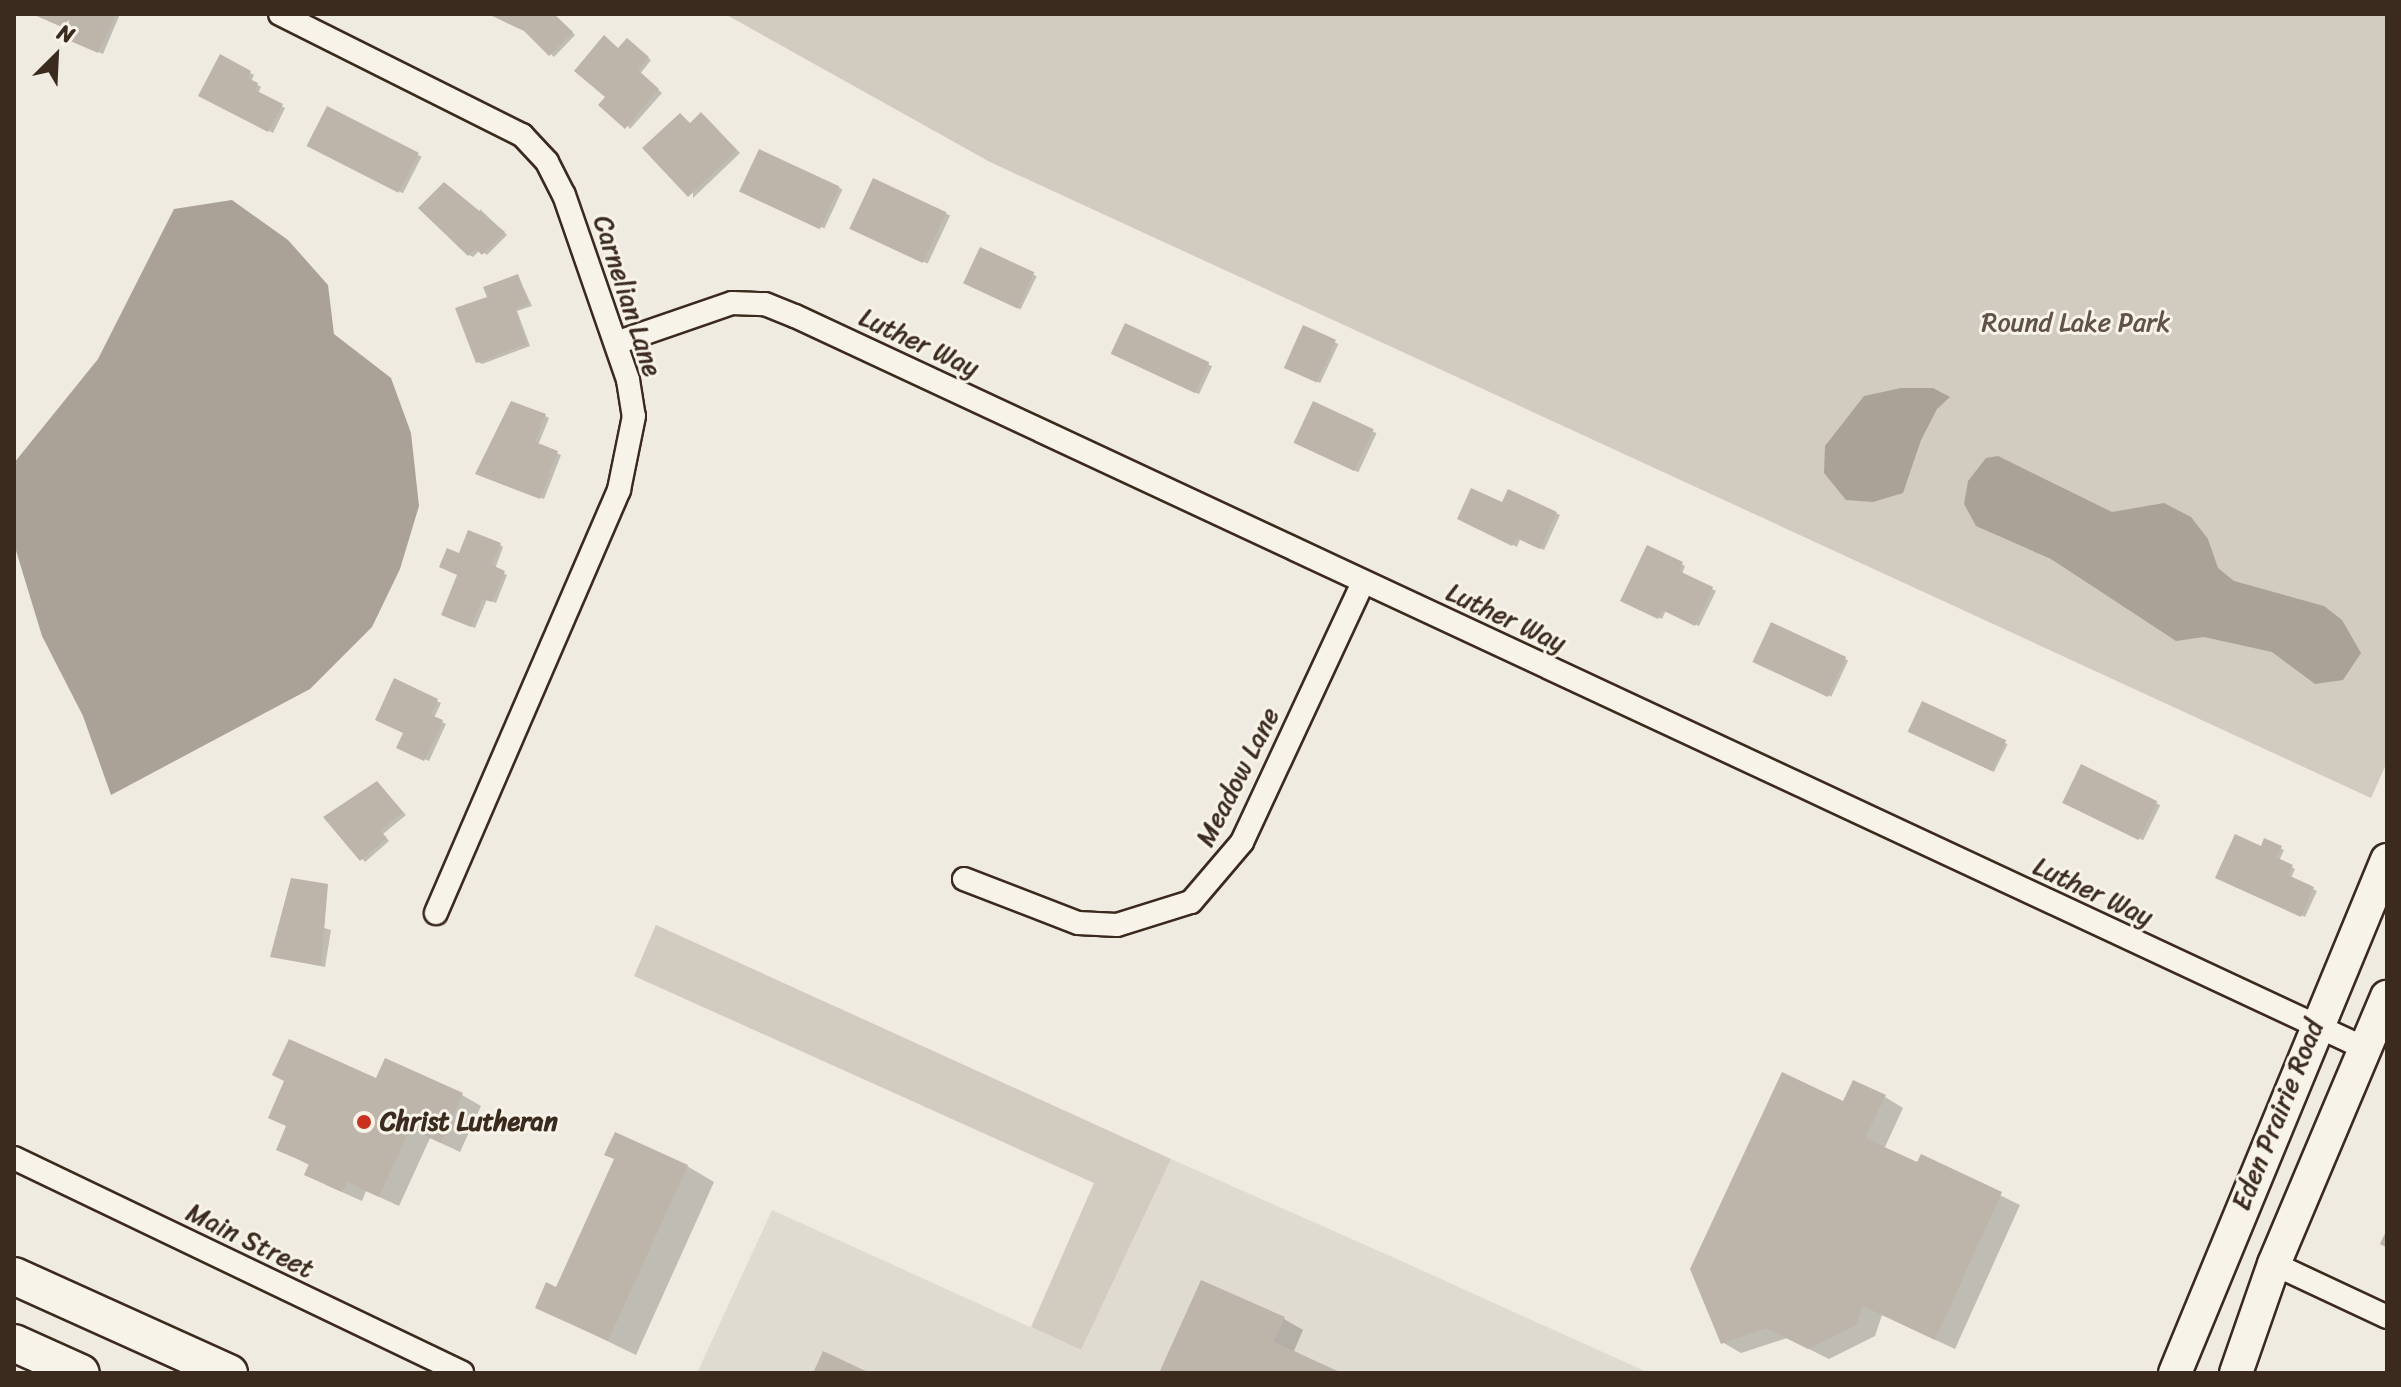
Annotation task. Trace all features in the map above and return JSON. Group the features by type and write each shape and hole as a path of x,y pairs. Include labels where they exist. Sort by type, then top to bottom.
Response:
{"main road":[{"name":"Eden Prairie Road","path":"2175,1373 2316,1023 2387,860"},
{"name":"Eden Prairie Road","path":"2236,1373 2274,1264 2387,997"},
{"path":"14,1276 229,1373"},
{"path":"14,1343 81,1373"}],"street":[{"name":"Carnelian Lane","path":"280,14 522,135 547,162 564,195 616,343 634,416 623,478 436,913"},
{"name":"Luther Way","path":"616,343 732,303 765,304 2316,1023 2364,1048"},
{"name":"Meadow Lane","path":"964,879 1078,923 1117,925 1155,917 1191,902 1242,842 1363,582"},
{"name":"Main Street","path":"14,1158 462,1373"},
{"path":"2274,1264 2387,1317"}],"shaded area":[{"path":"232,200 288,240 328,285 334,334 391,378 411,433 419,506 400,569 372,627 310,689 111,795 83,716 42,636 14,544 14,463 98,359 174,209"},
{"path":"1901,388 1933,388 1950,397 1937,409 1921,440 1903,493 1873,502 1846,500 1824,473 1825,446 1864,396"},
{"path":"1998,456 2112,512 2164,503 2191,517 2208,539 2218,568 2234,581 2324,606 2342,620 2361,653 2343,680 2315,684 2272,652 2204,637 2176,641 2051,559 1976,526 1964,504 1968,481 1986,458"},
{"path":"1171,1159 1649,1373 697,1373 772,1210 1081,1350"}],"green space":[{"name":"Round Lake Park","path":"725,14 2387,14 2387,762 2371,798 990,162"},
{"path":"656,925 1171,1159 1081,1350 1031,1327 1094,1183 634,976"}],"building":[{"path":"32,14 116,14 98,53 68,40 71,31"},
{"path":"488,14 554,14 573,32 549,56 524,31"},
{"path":"604,35 618,48 627,38 649,57 638,70 659,89 625,129 598,105 605,97 574,71"},
{"path":"220,54 251,71 248,78 258,83 255,90 283,104 268,132 198,96"},
{"path":"327,106 419,153 398,193 307,146"},
{"path":"701,112 737,150 688,197 642,148 680,113 690,123"},
{"path":"759,149 840,187 820,229 739,192"},
{"path":"873,178 946,212 923,263 849,229"},
{"path":"444,182 505,232 482,255 475,248 468,256 418,208"},
{"path":"980,247 1034,272 1017,309 963,283"},
{"path":"518,274 529,304 515,309 527,344 476,363 455,308 487,297 483,287"},
{"path":"1125,323 1209,362 1195,393 1111,354"},
{"path":"1303,325 1336,340 1317,383 1284,368"},
{"path":"511,401 546,414 535,442 558,451 540,499 475,474"},
{"path":"1313,401 1374,429 1354,471 1294,443"},
{"path":"1471,488 1502,502 1508,489 1557,512 1540,549 1516,538 1512,546 1457,519"},
{"path":"468,530 501,543 492,565 505,571 492,602 482,599 471,627 441,615 457,575 439,567 447,548 459,553"},
{"path":"1647,545 1683,562 1679,571 1713,587 1695,626 1662,610 1658,619 1620,601"},
{"path":"1771,622 1846,657 1828,697 1752,662"},
{"path":"394,678 438,699 431,715 443,720 424,761 396,748 403,733 375,720"},
{"path":"1922,701 2006,740 1992,771 1908,732"},
{"path":"2081,764 2157,801 2139,840 2062,803"},
{"path":"377,781 403,812 380,831 387,838 360,861 323,817"},
{"path":"2235,834 2261,846 2264,838 2282,846 2276,857 2293,865 2288,875 2314,887 2301,917 2215,878"},
{"path":"291,878 328,884 321,966 270,957"},
{"name":"Christ Lutheran","path":"289,1039 376,1078 385,1058 463,1093 441,1143 410,1129 379,1197 347,1182 342,1192 304,1175 309,1164 276,1150 286,1126 268,1118 284,1081 272,1075"},
{"path":"1782,1072 1843,1101 1853,1080 1886,1095 1865,1138 1917,1162 1921,1154 2002,1192 1935,1340 1863,1306 1856,1325 1808,1349 1766,1328 1721,1344 1690,1269"},
{"path":"615,1132 688,1165 608,1341 535,1308 546,1282 556,1287 614,1159 604,1155"},
{"path":"2387,1229 2387,1248 2380,1244"},
{"path":"1201,1280 1285,1317 1274,1342 1342,1373 1159,1373"},
{"path":"823,1351 870,1373 813,1373"}],"place":[{"name":"Christ Lutheran","path":"364,1122"}]}
